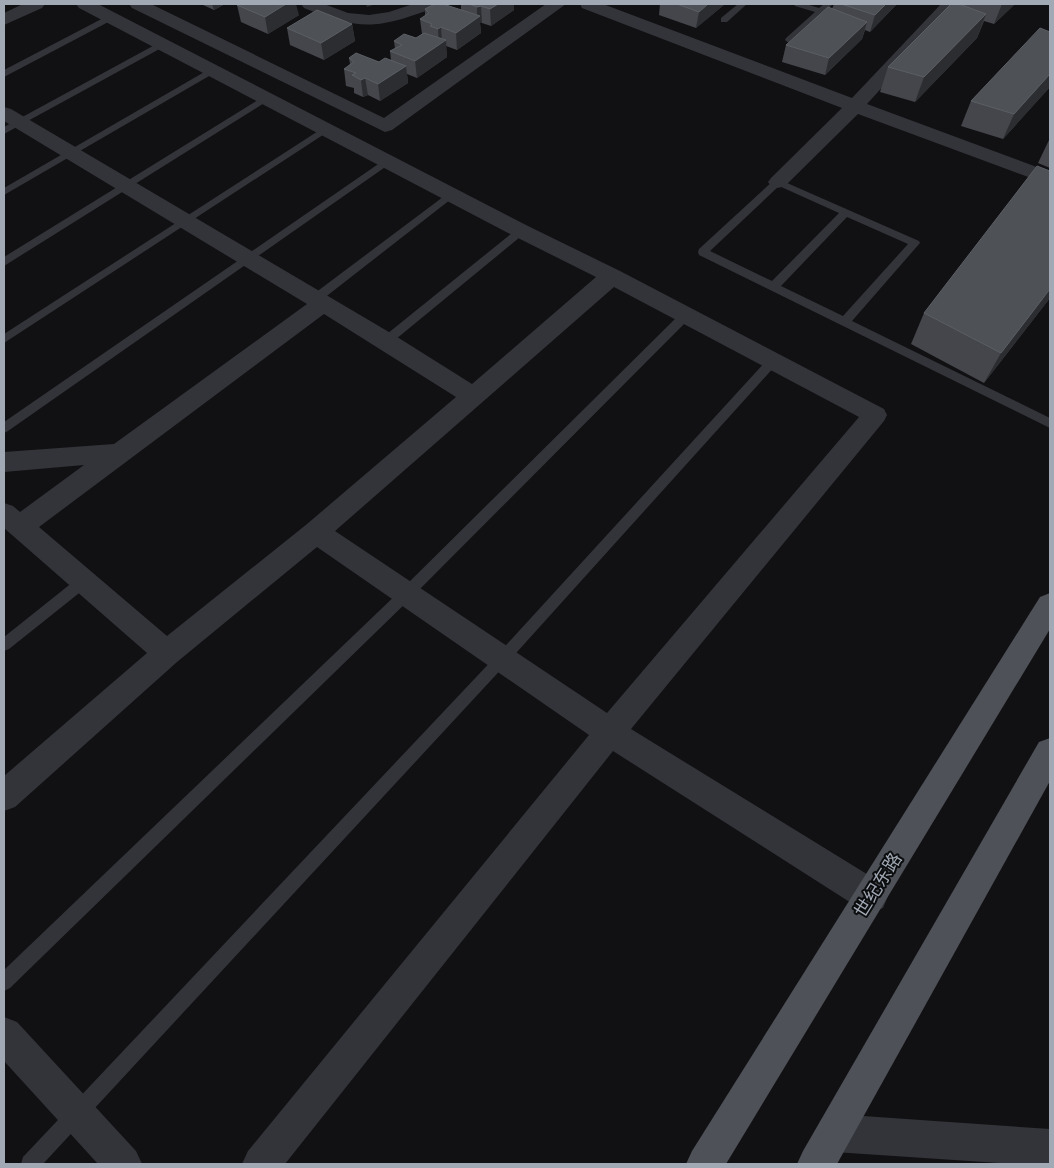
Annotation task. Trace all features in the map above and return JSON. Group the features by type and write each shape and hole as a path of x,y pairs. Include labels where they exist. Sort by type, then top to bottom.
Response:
{"main road":[{"name":"世纪东路","path":"706,1164 1050,605"},
{"path":"816,1164 1050,752"}],"street":[{"path":"4,20 36,4"},
{"path":"85,4 521,231 612,276 875,415 610,732 261,1164"},
{"path":"138,4 385,126 557,4"},
{"path":"310,4 338,16 366,22 381,20 428,4"},
{"path":"588,4 1050,179"},
{"path":"778,182 855,106 950,4"},
{"path":"9,122 71,153 386,341 473,396"},
{"path":"4,796 167,653 316,532 612,276"},
{"path":"167,653 10,522 119,454 319,301"},
{"path":"4,462 119,454"},
{"path":"316,532 610,732 871,896"},
{"path":"4,1035 123,1164"},
{"path":"834,1134 1050,1148"}],"lane":[{"path":"724,20 742,4"},
{"path":"798,4 820,12"},
{"path":"788,40 829,4"},
{"path":"4,74 111,17"},
{"path":"9,122 162,44"},
{"path":"4,192 213,70"},
{"path":"4,262 266,98"},
{"path":"4,339 326,129"},
{"path":"4,428 387,161"},
{"path":"845,321 915,243 778,182 703,252 1050,423"},
{"path":"319,301 451,194"},
{"path":"774,286 846,212"},
{"path":"386,341 521,231"},
{"path":"4,982 406,594 685,316"},
{"path":"30,1164 502,659 772,362"},
{"path":"4,645 83,582"}],"building":[{"path":"286,4 265,17 237,5"},
{"path":"435,4 443,4 480,16 456,33 441,27 438,29 420,19 429,13 425,9"},
{"path":"469,4 498,4 490,9"},
{"path":"677,4 708,4 699,12"},
{"path":"841,4 886,4 875,15"},
{"path":"951,4 959,4 986,14 924,77 888,67"},
{"path":"828,7 867,22 829,58 786,45"},
{"path":"317,10 352,24 321,43 287,28"},
{"path":"1040,28 1050,32 1050,74 1014,114 971,101"},
{"path":"424,33 446,40 415,61 390,51 402,45 394,41 404,34 416,38"},
{"path":"356,53 379,62 385,58 406,66 378,84 365,78 361,80 352,75 356,73 344,69 354,62 349,58"},
{"path":"1037,166 1050,171 1050,289 1001,353 924,313"}]}
